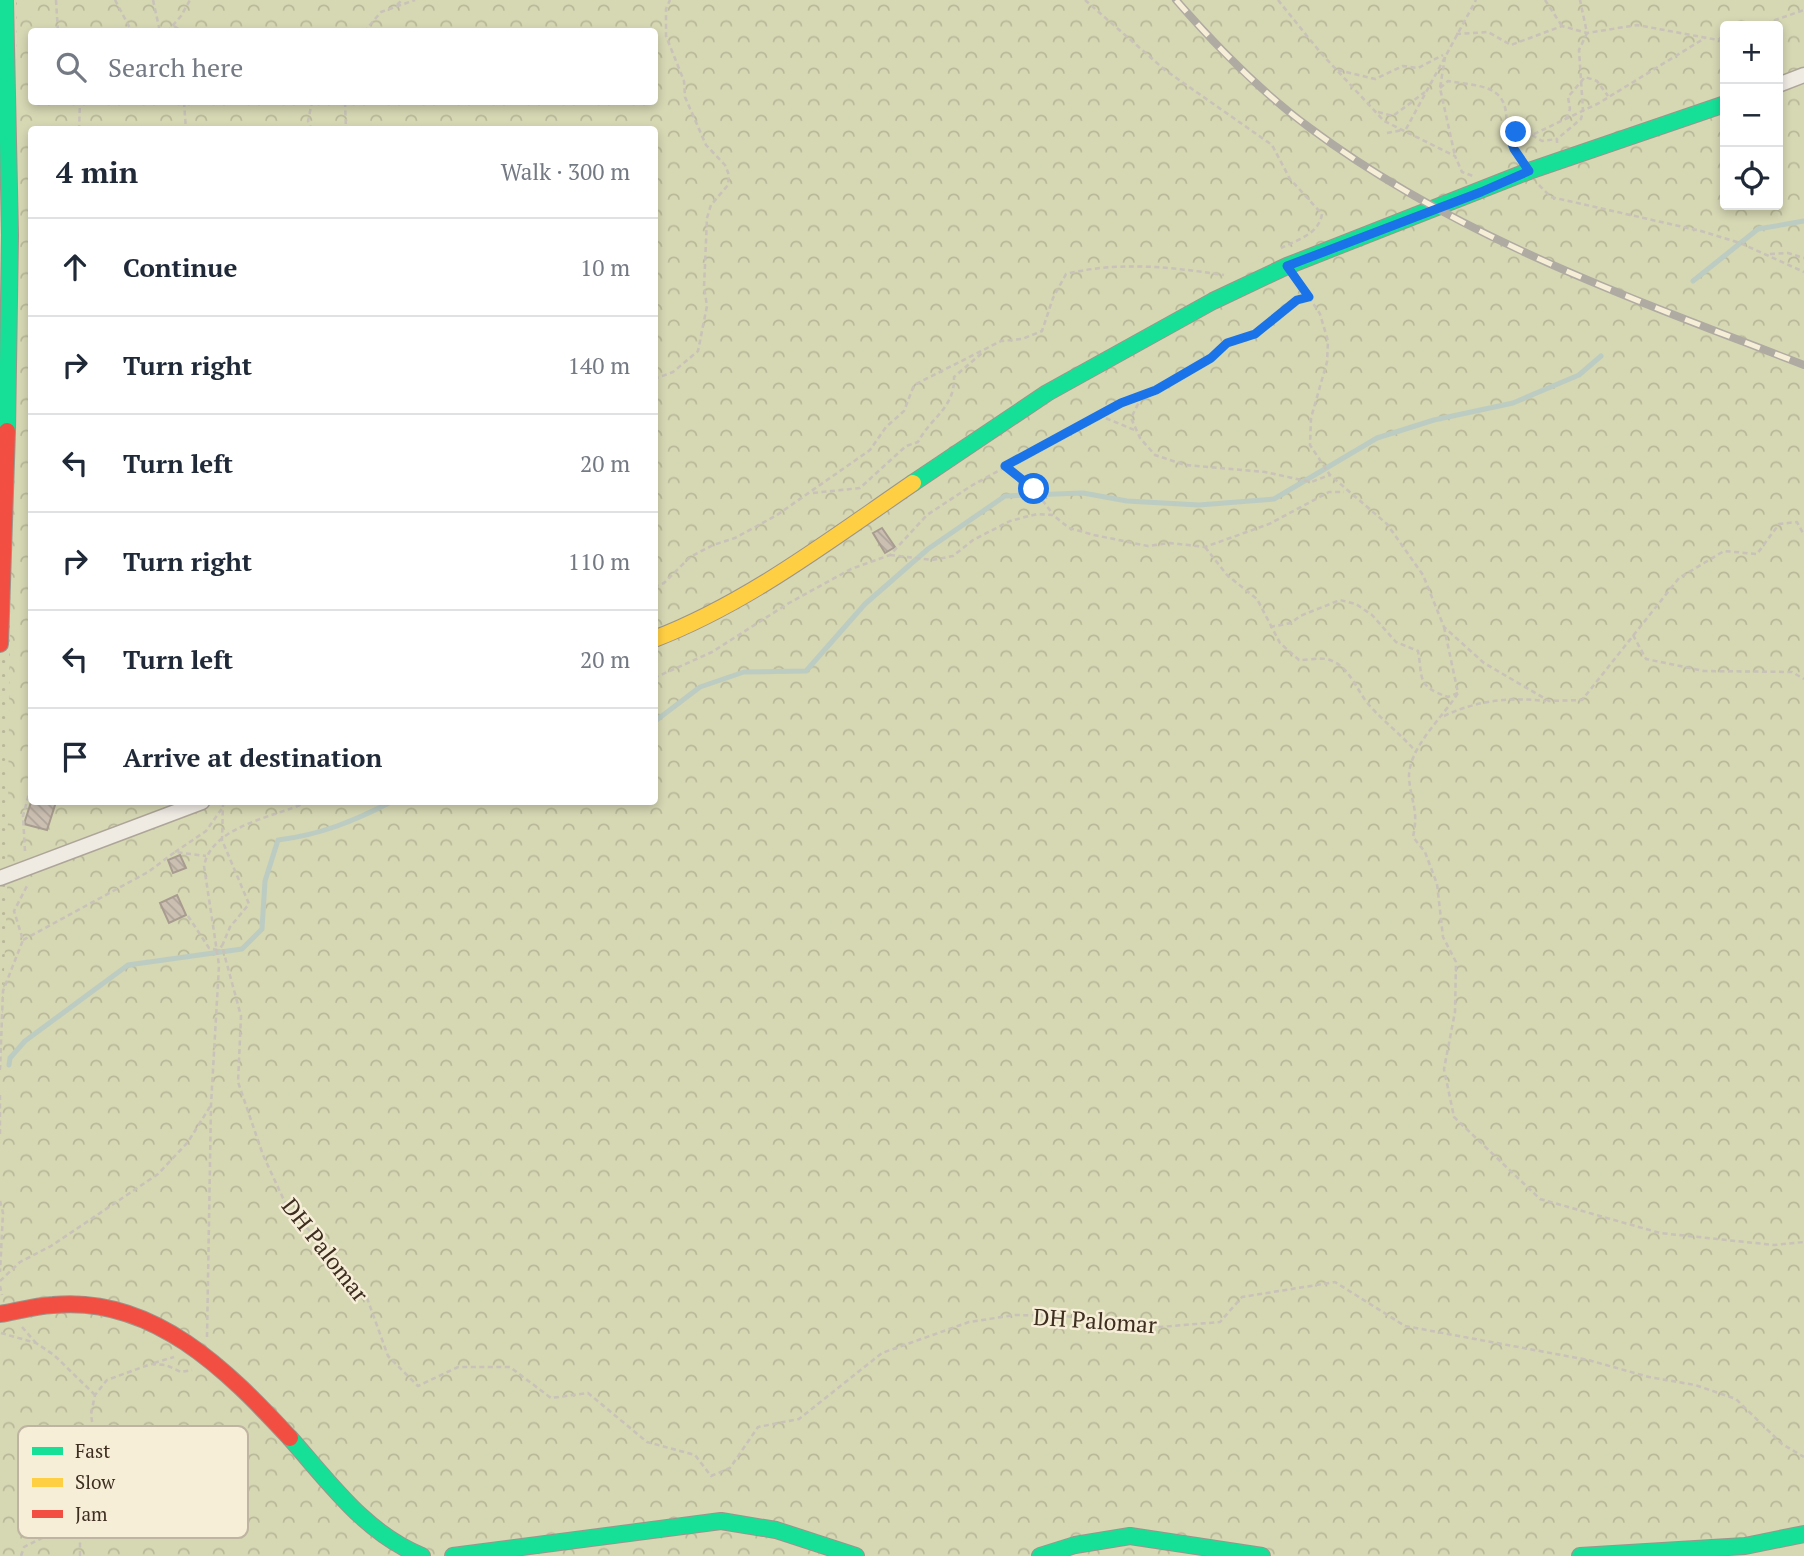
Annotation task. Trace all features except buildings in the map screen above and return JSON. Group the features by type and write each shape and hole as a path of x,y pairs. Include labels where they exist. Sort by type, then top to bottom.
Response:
{"street":[{"path":"0,644 6,500 10,235 5,0"},
{"path":"1781,84 1804,75"},
{"path":"658,637 691,625 784,571 1047,393 1213,300 1287,266 1530,175 1559,160 1650,132 1720,106"},
{"path":"0,878 194,805"},
{"path":"0,1314 80,1304 113,1310 165,1327 206,1353 267,1412 372,1530 396,1547 422,1556"},
{"path":"453,1556 721,1521 776,1530 856,1556"},
{"path":"1580,1556 1745,1546 1804,1534"},
{"path":"1040,1556 1130,1536 1262,1556"}],"path":[{"path":"56,0 58,28"},
{"path":"115,0 130,28"},
{"path":"153,0 159,28"},
{"path":"176,28 173,26 190,0"},
{"path":"397,5 402,0"},
{"path":"367,28 381,12 415,0"},
{"path":"658,378 673,372 698,351 707,306 704,287 707,218 711,205 728,185 729,175 725,165 706,145 685,97 684,81 666,36 666,9 670,0"},
{"path":"1085,0 1165,70 1272,145 1290,179 1322,214 1321,223 1311,232 1280,248"},
{"path":"1278,0 1384,121 1406,129 1455,156"},
{"path":"1387,133 1406,129 1476,0"},
{"path":"1545,0 1562,26"},
{"path":"1506,128 1532,135 1542,141 1557,139 1581,119 1583,111 1579,83 1579,50 1587,33 1580,0"},
{"path":"1772,21 1804,9"},
{"path":"1456,34 1488,32 1511,45 1562,26 1587,33 1637,25 1720,39"},
{"path":"1532,135 1583,111 1705,38"},
{"path":"1337,70 1375,79 1402,66 1418,68 1446,53"},
{"path":"1446,53 1440,88 1455,156 1462,172 1473,176 1481,192"},
{"path":"1566,119 1570,109 1568,97 1585,77 1597,82 1608,96"},
{"path":"1440,88 1448,81 1490,87 1500,95 1507,111 1506,128 1514,149 1530,175 1551,197 1701,231 1767,254 1804,272"},
{"path":"1375,111 1384,116 1392,116 1427,91"},
{"path":"79,126 80,105"},
{"path":"184,105 186,126"},
{"path":"310,126 308,121 311,105"},
{"path":"345,105 346,126"},
{"path":"1557,139 1559,160"},
{"path":"1767,254 1788,253 1804,258"},
{"path":"658,585 664,583 690,557 757,527 812,494 834,473 870,450 886,428 904,411 914,385 1001,341 1022,339 1042,331 1053,298 1066,274 1094,267 1131,266 1177,268 1224,275 1236,270"},
{"path":"1287,266 1320,314 1328,341 1327,362 1311,418 1310,445 1330,475 1347,493 1387,524 1423,575 1444,627 1458,693 1416,752 1409,776 1418,817 1413,837 1424,852 1437,884 1443,937 1456,962 1455,1012 1444,1069 1454,1117 1540,1199 1660,1233 1773,1245 1804,1242"},
{"path":"890,555 928,515 1005,466 1211,358 1227,343 1255,334 1297,300 1309,297"},
{"path":"812,494 860,488 906,446 918,442 934,418 945,412 951,398 954,377 988,349"},
{"path":"1143,395 1131,418 1154,455 1185,466 1265,472 1311,482 1330,475"},
{"path":"1098,415 1138,432"},
{"path":"1005,466 1034,489 1053,515 1069,528 1148,546 1170,543 1205,547 1269,524 1329,492 1347,493"},
{"path":"658,676 712,652 851,569 890,555 932,560 953,556 974,540 1010,521 1037,514 1053,515"},
{"path":"1443,716 1467,705 1509,697 1549,701 1582,700 1679,578 1724,551 1757,554 1779,524 1797,522 1804,535"},
{"path":"1205,547 1227,575 1256,599 1280,643 1299,660 1326,659 1339,666 1350,676 1371,708 1405,738 1416,752"},
{"path":"1270,627 1291,623 1300,616 1340,600 1356,604 1372,615 1396,642 1418,651 1420,679 1427,688 1448,697 1458,693"},
{"path":"1444,627 1484,663 1549,701"},
{"path":"1633,635 1646,659 1704,671 1793,672 1804,678"},
{"path":"26,863 23,816 28,797"},
{"path":"93,1426 91,1414 95,1395 107,1380 151,1364 190,1372 206,1353 211,1105 219,965 204,866 206,856 222,840 257,817 297,805"},
{"path":"217,950 222,946 230,927 249,904 222,840 223,807"},
{"path":"23,940 148,872 206,831 223,807"},
{"path":"175,852 206,856"},
{"path":"0,1070 4,991 23,940 14,911 27,887 26,875"},
{"path":"188,916 209,948 217,950"},
{"name":"DH Palomar","path":"222,946 242,1016 238,1082 272,1178 289,1212 335,1254 366,1298 388,1356 418,1386 458,1367 510,1367 551,1398 588,1393 647,1442 695,1455 711,1476 730,1468 758,1427 799,1419 882,1353 969,1322 1015,1315 1066,1316 1147,1328 1220,1322 1242,1297 1335,1282 1405,1326 1588,1360 1649,1377 1695,1385 1737,1399 1782,1444 1804,1457"},
{"path":"0,1095 0,1135"},
{"path":"0,1281 20,1262 51,1246 158,1174 188,1142 211,1105"},
{"path":"0,1201 3,1213 0,1272"},
{"path":"0,1332 36,1343 54,1355 95,1395"},
{"path":"20,1556 24,1547 42,1538"},
{"path":"80,1538 80,1556"}],"green space":[{"path":"0,0 17,0 10,677 23,940 1,1045 0,1069"},
{"path":"17,0 1804,0 1804,1534 1732,1556 0,1556 0,1070 7,898"},
{"path":"1804,1532 1804,1556 1732,1556"}],"waterway":[{"path":"1693,281 1758,229 1804,221"},
{"path":"658,719 700,687 744,672 806,671 865,604 928,549 1005,496 1083,493 1127,501 1199,505 1274,499 1377,438 1434,420 1513,403 1579,375 1601,356"},
{"path":"9,1065 10,1058 25,1041 128,965 242,949 262,929 265,881 278,840 308,835 336,826 385,805"}],"railway":[{"path":"1176,0 1240,68 1292,114 1366,167 1425,202 1548,263 1804,365"}],"traffic: fast":[{"path":"5,0 10,235 7,431"},
{"path":"913,483 1047,393 1213,301 1287,266 1529,171 1720,106"},
{"path":"290,1438 334,1489 366,1520 383,1534 422,1556"},
{"path":"453,1556 721,1521 776,1530 856,1556"},
{"path":"1580,1556 1745,1546 1804,1534"},
{"path":"1040,1556 1075,1545 1130,1536 1262,1556"}],"traffic: slow":[{"path":"658,637 756,589 913,483"}],"traffic: jam":[{"path":"0,644 7,431"},
{"path":"0,1314 46,1306 89,1305 124,1312 156,1325 214,1364 290,1438"}],"route":[{"path":"1034,489 1005,466 1121,403 1156,390 1211,358 1227,343 1255,334 1271,324 1297,300 1309,297 1287,266 1529,171 1517,156 1506,128 1516,132"}]}
